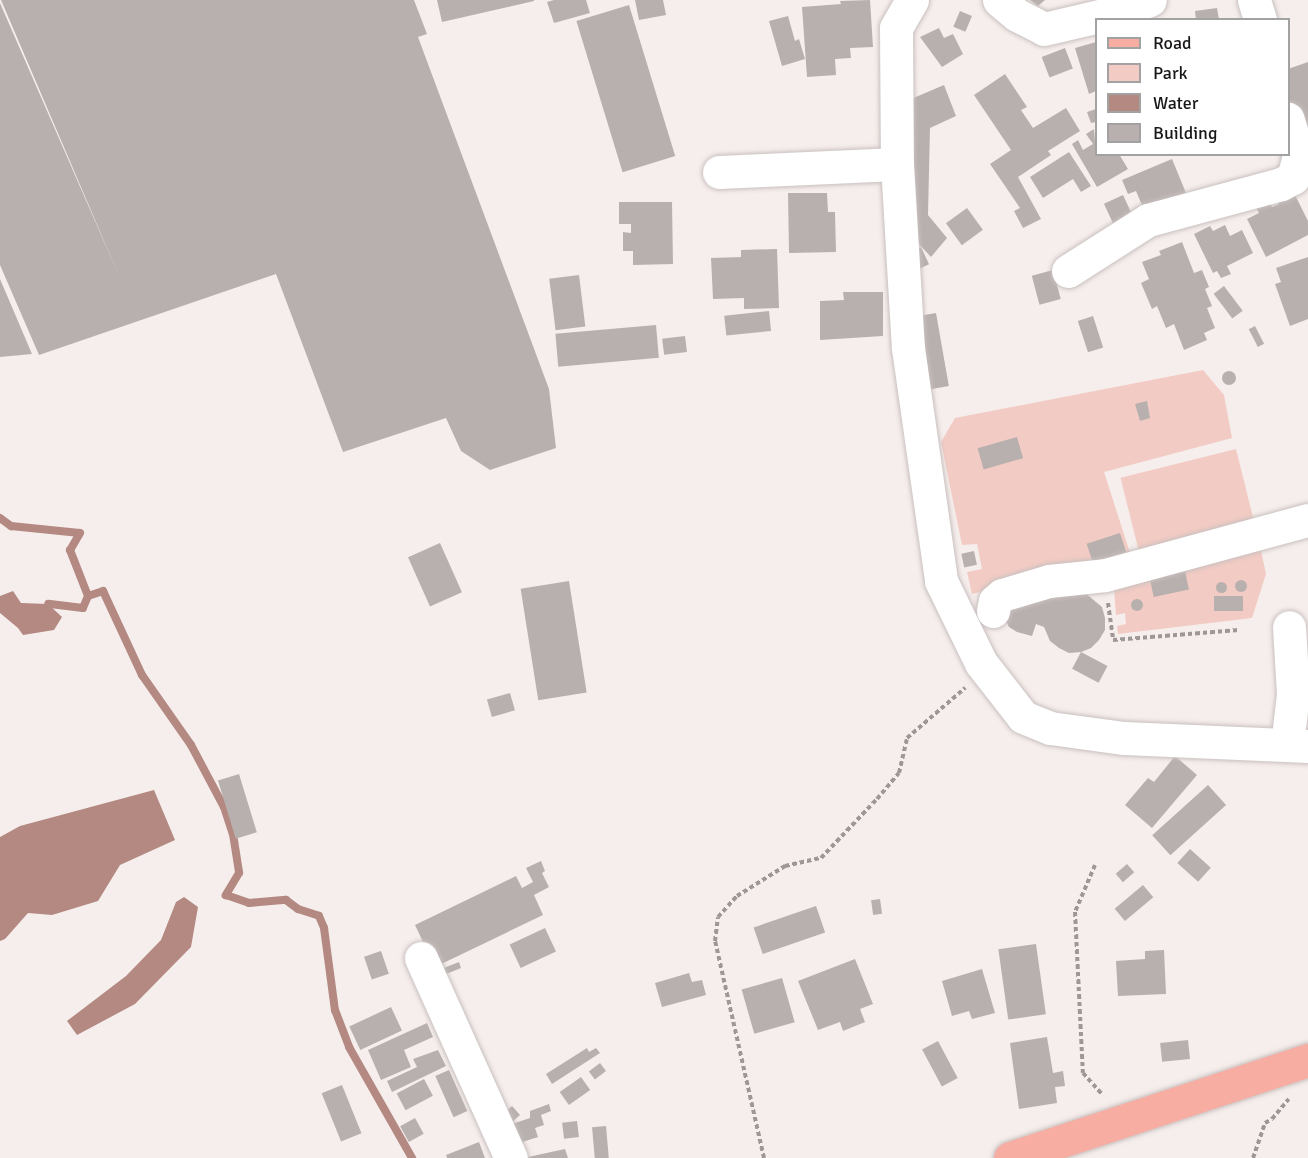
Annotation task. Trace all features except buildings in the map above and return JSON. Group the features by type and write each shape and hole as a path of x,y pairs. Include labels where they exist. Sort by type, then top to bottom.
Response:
{"main road":[{"path":"1010,1158 1308,1060"}],"street":[{"path":"912,0 896,28 897,165 908,348 941,581 987,671 1023,717 1050,728 1124,738 1297,746 1289,627"},
{"path":"999,0 1035,26 1052,29 1150,0"},
{"path":"1254,0 1259,18"},
{"path":"1068,271 1148,220 1281,184 1293,178 1299,156 1290,126"},
{"path":"718,172 897,165"},
{"path":"993,611 995,601 1002,595 1049,581 1105,575 1308,520"},
{"path":"421,958 511,1158"}],"path":[{"path":"1105,575 1113,640 1239,630"},
{"path":"764,1158 715,941 718,917 737,896 785,866 821,858 878,799 899,772 907,738 944,703 987,671"},
{"path":"1095,865 1075,912 1083,1073 1104,1095"},
{"path":"1253,1158 1265,1123 1272,1119 1296,1090"}],"green space":[{"path":"1203,370 1224,395 1232,438 1104,472 1131,556 972,594 967,572 982,569 977,544 962,545 941,442 955,418"},
{"path":"1236,449 1254,522 1139,551 1121,478"},
{"path":"1260,546 1266,574 1252,618 1118,634 1117,626 1126,624 1125,613 1116,615 1113,575"}],"water":[{"path":"13,591 21,603 48,604 62,617 54,630 23,635 0,613 0,596"},
{"path":"154,790 175,840 120,865 98,901 52,915 28,913 5,939 0,941 0,837 20,826"},
{"path":"184,897 198,907 191,947 135,1004 77,1035 67,1021 126,976 161,940 176,902"}],"waterway":[{"path":"0,518 11,526 80,533 70,550 88,596 83,608 48,604"},
{"path":"88,596 103,591 142,675 191,745 224,807 233,834 239,873 226,895 249,903 286,900 298,909 319,916 324,928 335,1010 349,1047 412,1158"}]}
